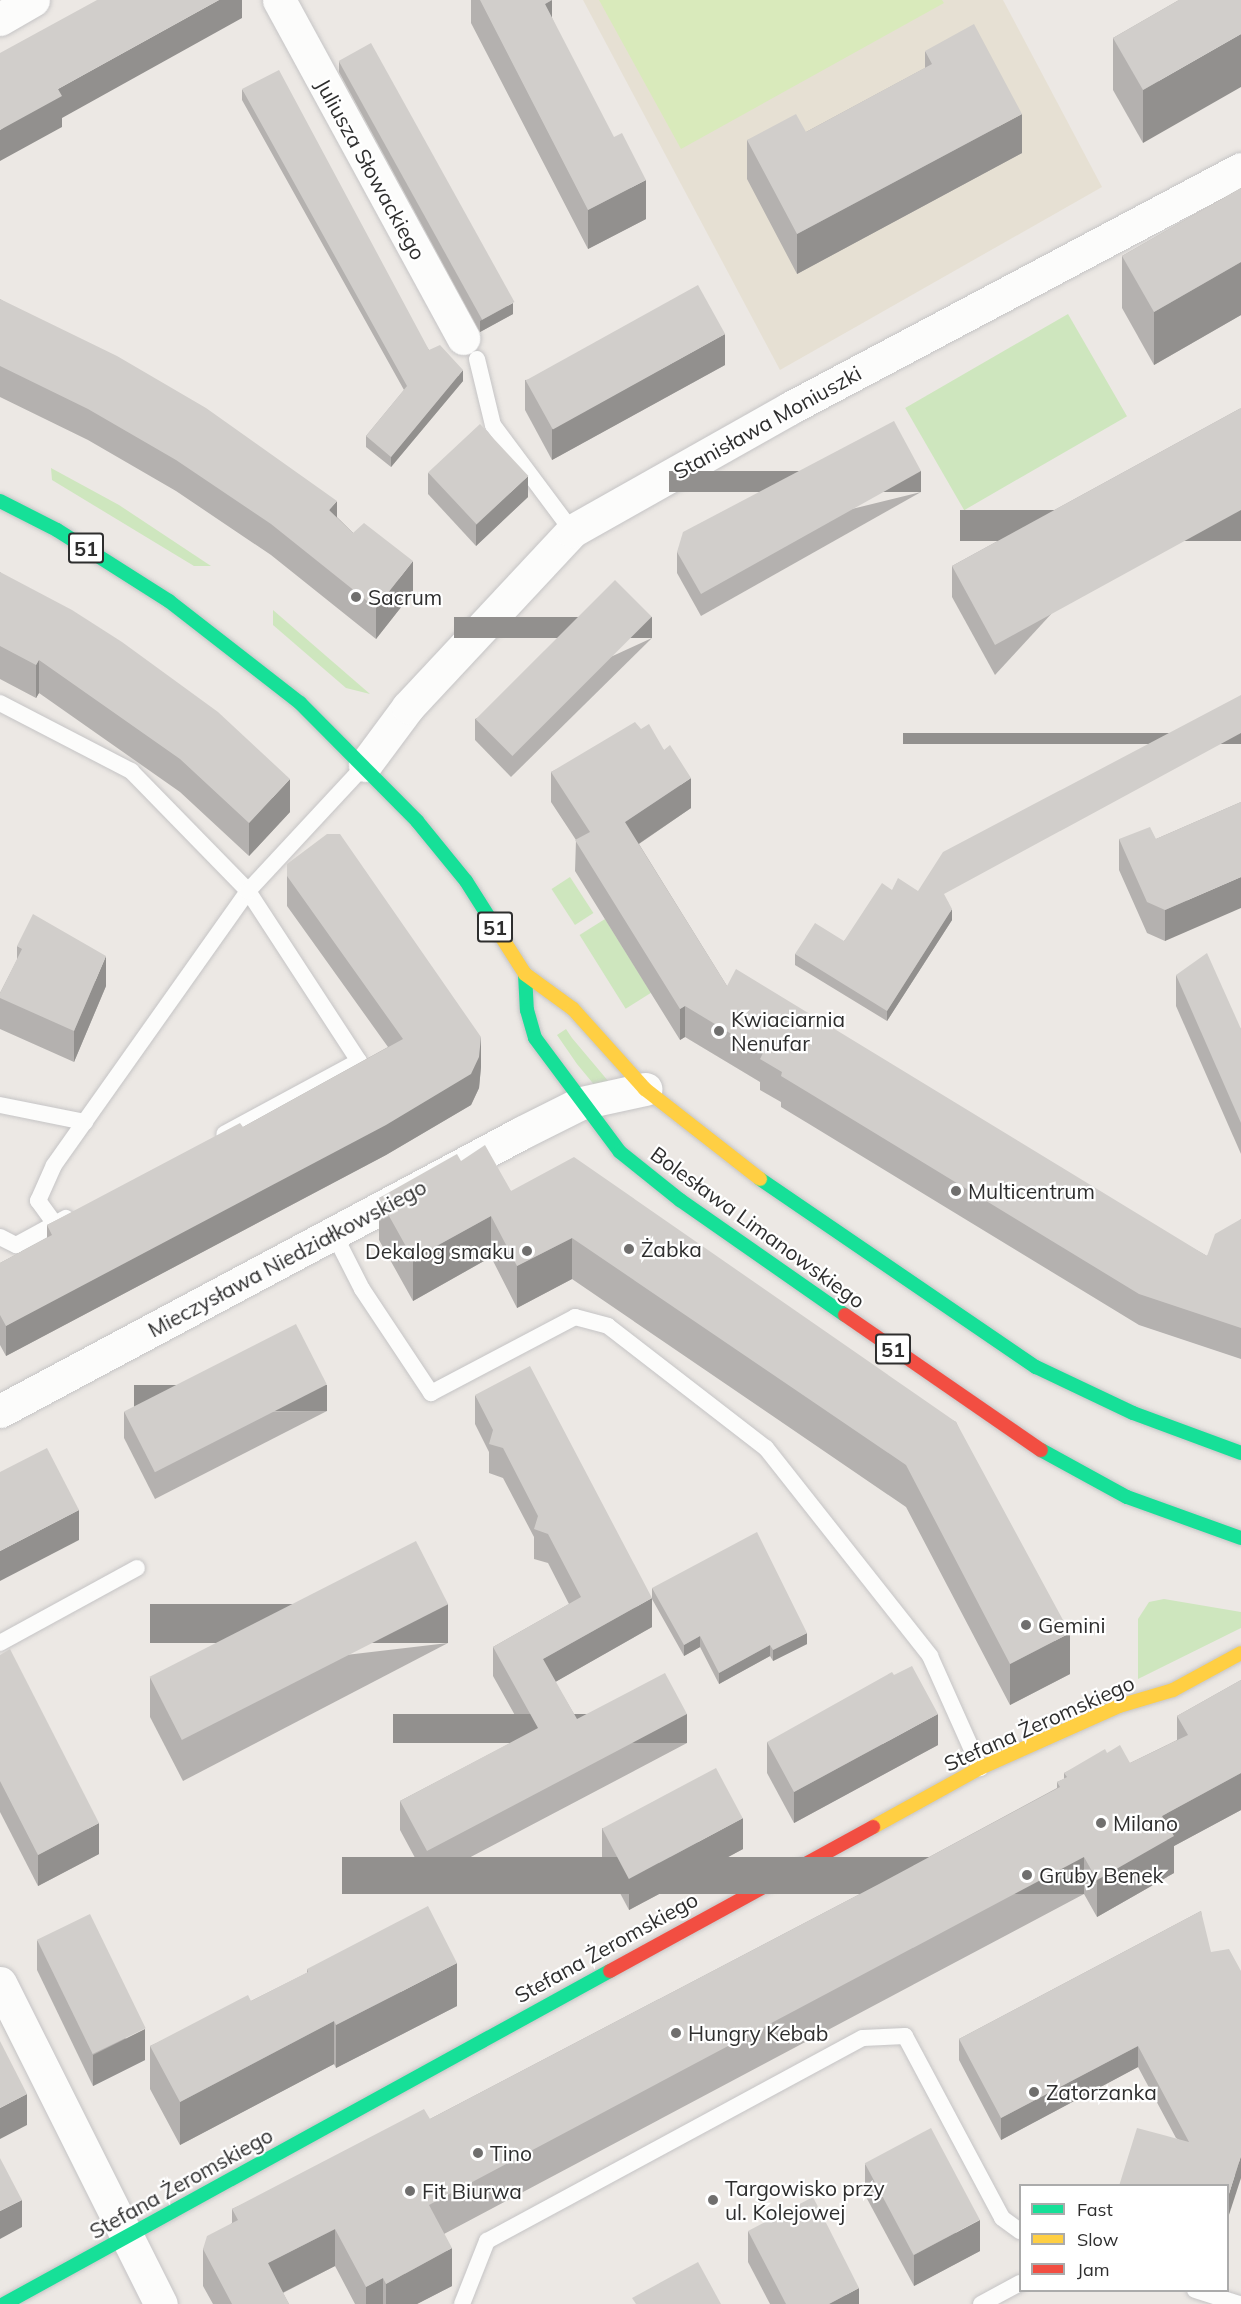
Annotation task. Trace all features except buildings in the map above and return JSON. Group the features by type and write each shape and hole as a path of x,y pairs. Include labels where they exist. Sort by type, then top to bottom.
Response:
{"main road":[{"name":"Bolesława Limanowskiego","path":"0,501 57,530 169,601 247,658 365,765 466,880 525,974 573,1009 645,1089 816,1220 1036,1367 1133,1413 1241,1453"},
{"name":"Bolesława Limanowskiego","path":"525,974 527,1010 535,1038 620,1152 680,1200 1030,1444 1127,1497 1241,1538"},
{"name":"Stefana Żeromskiego","path":"4,2304 126,2239 449,2057 980,1768 1119,1706 1173,1690 1241,1653"}],"street":[{"path":"0,19 33,0"},
{"name":"Juliusza Słowackiego","path":"279,0 470,349"},
{"name":"Stanisława Moniuszki","path":"365,765 408,707 572,531 790,408 1241,168"},
{"name":"Mieczysława Niedziałkowskiego","path":"0,1411 333,1232 582,1103 645,1089"},
{"path":"0,1983 126,2239 161,2304"}],"lane":[{"path":"470,349 493,425 572,531"},
{"path":"0,702 131,771 248,891 359,1061 212,1140"},
{"path":"55,1224 38,1201 54,1164 248,891 365,765"},
{"path":"0,1105 85,1122"},
{"path":"0,1237 16,1245 86,1207"},
{"path":"333,1232 362,1289 431,1393 575,1317 608,1326 766,1448 930,1656 980,1768"},
{"path":"0,1643 136,1568"},
{"path":"462,2304 487,2241 863,2038 905,2036 1002,2218 1019,2229"},
{"path":"981,2304 1019,2284"},
{"path":"1201,2292 1239,2304"}],"shaded area":[{"path":"583,0 1003,0 1102,187 780,370"}],"green space":[{"path":"599,0 942,0 944,3 681,149"},
{"path":"1068,314 1127,416 964,510 905,408"},
{"path":"51,468 119,505 211,566 194,566 52,480"},
{"path":"273,610 370,694 346,688 273,625"},
{"path":"570,877 593,913 575,925 552,889"},
{"path":"605,919 651,993 626,1009 580,935"},
{"path":"566,1029 609,1082 596,1087 577,1064 557,1035"},
{"path":"1164,1599 1241,1612 1241,1628 1138,1679 1138,1619 1149,1602"}],"traffic: fast":[{"path":"0,501 57,530 169,601 300,703 417,821 466,881 490,919"},
{"path":"525,974 527,1010 535,1038 620,1152 680,1200 845,1315"},
{"path":"760,1179 1036,1367 1133,1413 1241,1453"},
{"path":"1041,1450 1127,1497 1241,1538"},
{"path":"4,2304 610,1971"}],"traffic: slow":[{"path":"490,919 525,974 573,1009 645,1089 760,1179"},
{"path":"873,1827 980,1768 1119,1706 1173,1690 1241,1653"}],"traffic: jam":[{"path":"845,1315 1041,1450"},
{"path":"610,1971 873,1827"}],"place":[{"name":"Sacrum","path":"356,597"},
{"name":"Kwiaciarnia Nenufar","path":"719,1031"},
{"name":"Multicentrum","path":"956,1191"},
{"name":"Żabka","path":"629,1249"},
{"name":"Dekalog smaku","path":"527,1251"},
{"name":"Gemini","path":"1026,1625"},
{"name":"Milano","path":"1101,1823"},
{"name":"Gruby Benek","path":"1027,1875"},
{"name":"Hungry Kebab","path":"676,2033"},
{"name":"Zatorzanka","path":"1034,2092"},
{"name":"Tino","path":"478,2153"},
{"name":"Fit Biurwa","path":"410,2191"},
{"name":"Targowisko przy ul. Kolejowej","path":"713,2200"}]}
